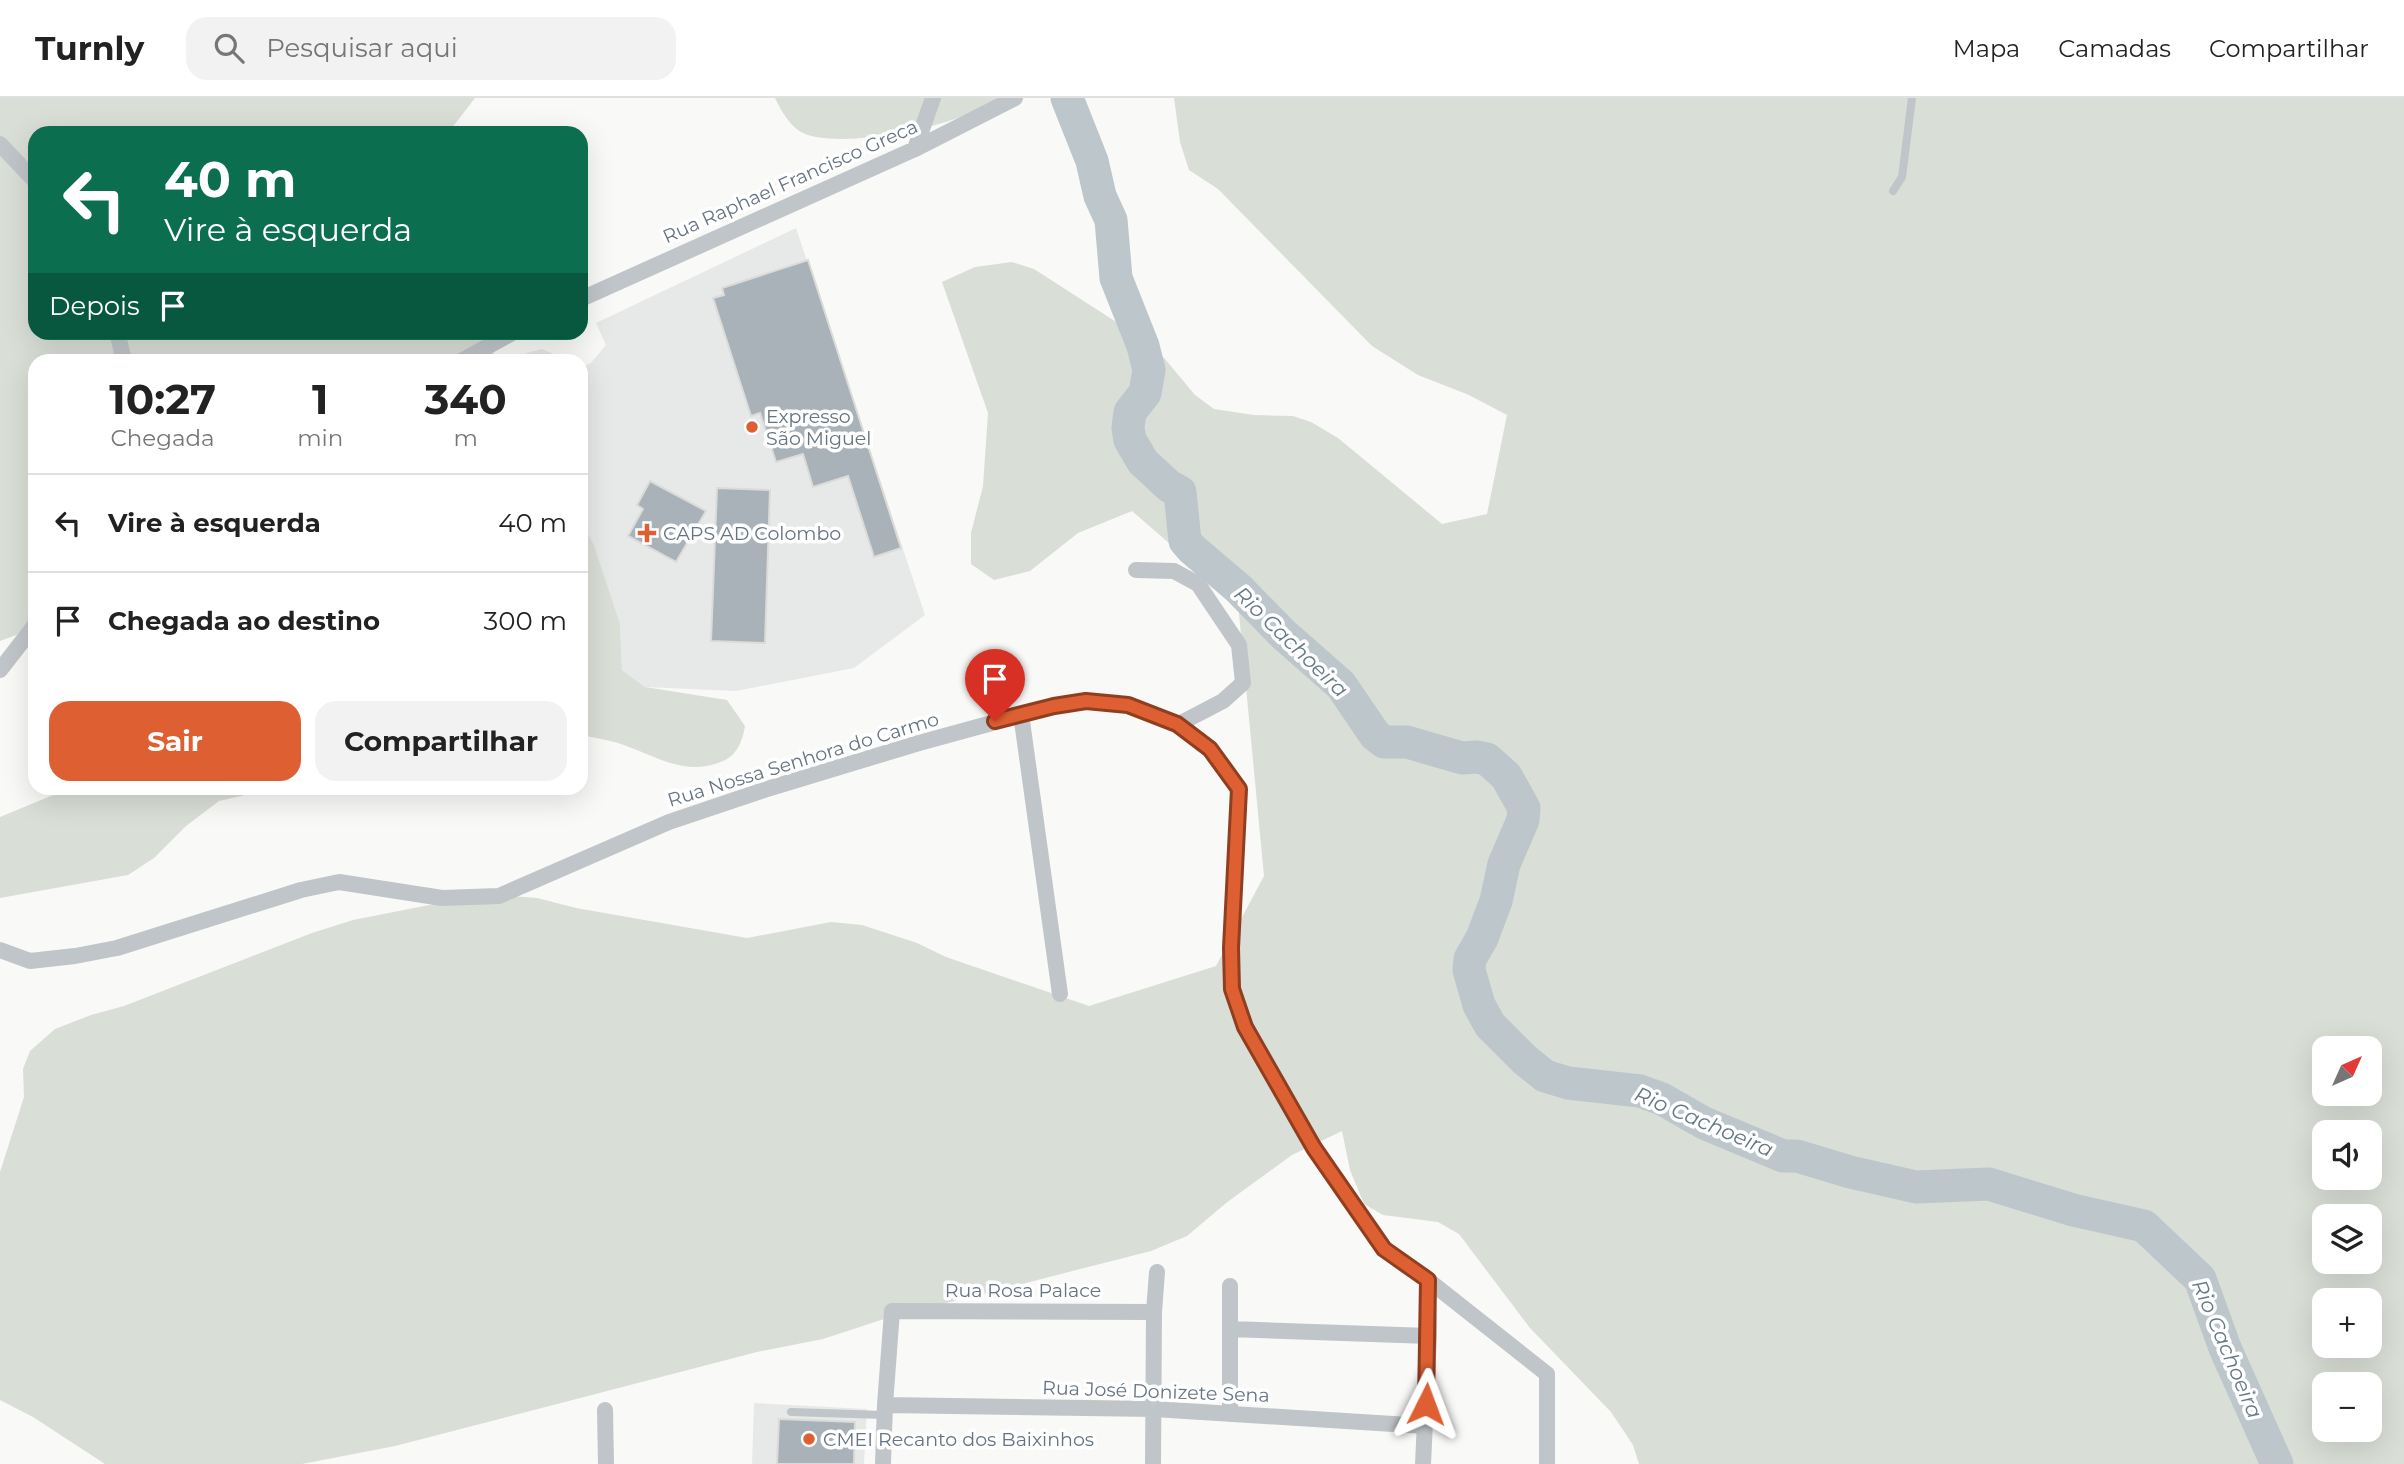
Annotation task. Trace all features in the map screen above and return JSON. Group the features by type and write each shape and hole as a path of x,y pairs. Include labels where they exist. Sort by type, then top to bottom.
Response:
{"street":[{"path":"915,149 933,98"},
{"name":"Rua Raphael Francisco Greca","path":"588,296 915,149 1015,98"},
{"path":"0,144 28,174"},
{"path":"474,354 499,340"},
{"path":"1136,570 1174,572 1198,584 1239,645 1243,683 1223,701 1177,724"},
{"path":"0,670 28,634"},
{"name":"Rua Nossa Senhora do Carmo","path":"0,950 30,961 75,957 117,948 301,890 339,882 442,898 499,896 669,822 767,789 1021,714 1086,701 1128,705 1177,724 1210,749 1239,789 1231,948 1232,989 1245,1027 1314,1148 1384,1249 1428,1280 1547,1374 1547,1464"},
{"path":"1021,714 1060,994"},
{"path":"1153,1464 1154,1312 1157,1272"},
{"path":"1423,1464 1429,1336 1428,1280"},
{"path":"1230,1286 1230,1414"},
{"name":"Rua Rosa Palace","path":"884,1410 892,1311 1154,1312"},
{"path":"1230,1329 1429,1336"},
{"name":"Rua José Donizete Sena","path":"884,1410 1154,1409 1425,1426"},
{"path":"605,1410 606,1464"},
{"path":"883,1464 884,1410"}],"lane":[{"path":"1893,191 1902,177 1912,98"},
{"path":"791,1412 884,1410"}],"shaded area":[{"path":"0,98 475,98 453,126 28,126 28,340 485,340 494,354 28,354 28,631 0,641"},
{"path":"775,98 999,98 955,119 921,128 855,139 834,139 801,132 786,117"},
{"path":"1174,98 2404,98 2404,1464 1639,1464 1633,1445 1611,1412 1530,1328 1459,1234 1438,1222 1383,1215 1364,1204 1350,1170 1342,1131 1292,1155 1226,1203 1187,1236 1151,1251 884,1319 823,1339 757,1352 395,1446 302,1464 105,1464 33,1417 0,1400 0,1172 24,1097 23,1069 30,1051 55,1029 124,1006 312,933 353,920 470,897 500,895 537,898 576,908 747,938 831,922 862,925 1089,1006 1216,966 1264,876 1238,603 1132,511 1078,533 1030,571 994,580 971,564 971,533 983,486 988,413 942,282 975,267 1012,262 1034,269 1141,338 1165,359 1195,395 1214,409 1254,415 1293,416 1311,422 1338,438 1442,524 1487,514 1507,415 1469,395 1418,375 1372,346 1218,189 1189,170 1180,142"},
{"name":"Expresso São Miguel","path":"796,228 925,615 854,668 736,691 645,687 622,670 620,623 588,534 588,364 606,345 596,323"},
{"path":"542,349 553,354 525,354"},
{"path":"588,534 620,623 622,670 645,687 727,700 745,726 737,749 729,757 705,766 692,767 667,762 614,742 588,736"},
{"path":"53,795 245,795 219,801 186,826 154,858 128,875 0,898 0,817"},
{"name":"CMEI Recanto dos Baixinhos","path":"754,1403 867,1409 864,1464 752,1464"}],"building":[{"path":"808,260 901,548 874,557 848,476 813,487 803,454 776,462 760,413 751,416 713,298 724,295 722,288"},
{"path":"650,481 706,511 676,562 628,536 643,509 637,505"},
{"path":"717,488 770,490 765,643 711,641"},
{"path":"779,1419 855,1422 854,1464 777,1464"}],"waterway":[{"name":"Rio Cachoeira","path":"1067,98 1092,161 1100,196 1111,220 1116,278 1143,346 1149,370 1145,393 1130,412 1130,440 1143,462 1169,486 1180,492 1185,541 1341,685 1375,735 1384,742 1407,742 1462,758 1487,759 1506,776 1524,808 1523,820 1504,864 1496,901 1482,938 1470,959 1469,970 1479,1005 1490,1025 1545,1076 1568,1083 1640,1091 1662,1099 1704,1123 1783,1156 1797,1156 1850,1172 1916,1187 1989,1184 2073,1210 2144,1226 2200,1279 2225,1348 2277,1464"}],"place":[{"name":"Expresso São Miguel","path":"752,427"},
{"name":"CAPS AD Colombo","path":"647,533"},
{"name":"CMEI Recanto dos Baixinhos","path":"809,1439"}],"route":[{"path":"995,721 1086,701 1128,705 1177,724 1210,749 1239,789 1231,948 1232,989 1245,1027 1314,1148 1384,1249 1428,1280 1426,1404"}]}
